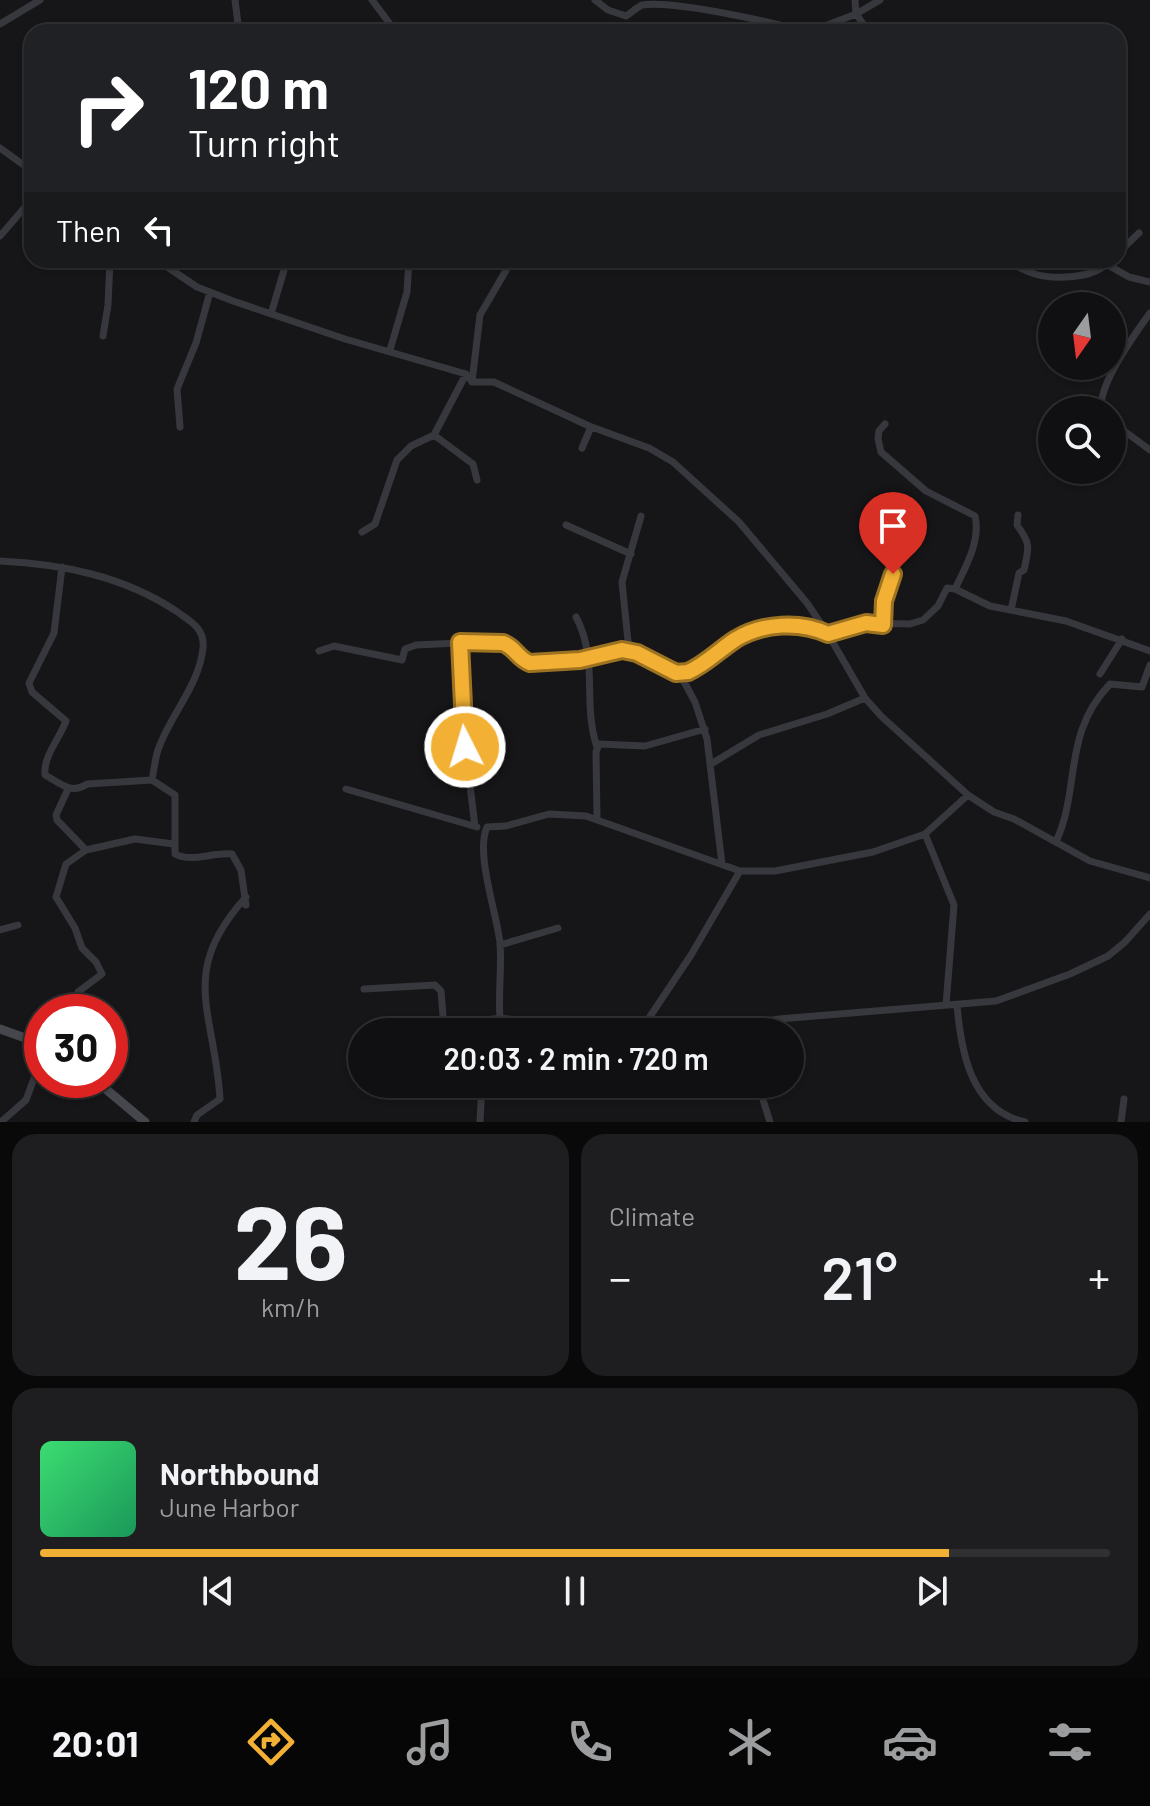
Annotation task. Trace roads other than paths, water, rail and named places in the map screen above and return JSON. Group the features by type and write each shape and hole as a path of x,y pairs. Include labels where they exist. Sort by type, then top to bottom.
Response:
{"street":[{"path":"0,24 40,0"},
{"path":"235,0 238,24"},
{"path":"372,0 390,24"},
{"path":"595,0 608,10 626,16 643,4 669,1 706,6 780,24"},
{"path":"855,0 856,14 863,24"},
{"path":"832,24 880,0"},
{"path":"0,148 24,165"},
{"path":"0,236 24,208"},
{"path":"1126,245 1139,233"},
{"path":"103,336 110,268"},
{"path":"169,268 210,292 466,374 472,382"},
{"path":"271,314 285,268"},
{"path":"390,350 407,292 408,268"},
{"path":"472,382 480,315 507,268"},
{"path":"1023,268 1045,276 1088,273 1102,268"},
{"path":"1116,268 1129,277 1150,282"},
{"path":"180,427 177,389 196,343 210,292"},
{"path":"1102,396 1112,373 1150,313"},
{"path":"362,532 375,524 397,460 411,446 434,435 466,374"},
{"path":"472,382 494,382 591,427 649,448 673,462 718,501 807,603 865,698 902,737 968,795 994,812 1014,819 1090,861 1150,878"},
{"path":"676,673 698,667 754,630 812,627 828,634 866,623 910,624 923,620 938,606 973,546 977,528 975,516 926,491 881,452 879,431 885,424"},
{"path":"582,448 591,427"},
{"path":"1126,432 1150,450"},
{"path":"434,435 473,464 477,480"},
{"path":"1011,610 1028,548 1028,541 1017,525 1018,515"},
{"path":"629,651 622,582 641,516"},
{"path":"566,525 631,554"},
{"path":"0,561 62,567 137,589 176,611 201,632 203,648 193,682 158,750 152,780"},
{"path":"62,567 54,633 29,683 32,692 66,721 44,768 45,775 68,789 79,789 87,784 152,780 175,795 175,854 185,858 219,852 232,854 241,870 246,901 219,929 203,985 220,1099 197,1115 194,1122"},
{"path":"883,625 884,601 893,574"},
{"path":"950,585 990,606 1066,621 1150,651"},
{"path":"576,617 587,638 590,659 593,733 597,747 597,818"},
{"path":"1100,674 1122,639"},
{"path":"460,642 462,721 475,826"},
{"path":"319,651 334,646 402,660 405,649 416,645 503,643 530,663 590,659 603,653 629,651 676,673 688,687 705,729 722,864"},
{"path":"1056,842 1076,745 1085,720 1110,684 1142,687 1150,665"},
{"path":"711,764 759,735 827,714 865,698"},
{"path":"597,747 601,743 645,746 705,729"},
{"path":"68,789 56,815 57,820 86,850"},
{"path":"346,789 475,826 484,834"},
{"path":"500,1018 500,945 484,834 490,826 506,826 549,814 567,813 597,818 740,871 775,871 873,852 925,834 968,795"},
{"path":"925,834 954,905 946,1005"},
{"path":"78,994 102,974 99,966 82,948 75,928 56,897 66,864 86,850 135,839 174,844"},
{"path":"649,1018 691,955 740,871"},
{"path":"791,1018 996,1001 1070,974 1115,951 1150,916"},
{"path":"0,930 18,925"},
{"path":"500,945 558,928"},
{"path":"364,989 435,985 441,991 440,1018"},
{"path":"957,1005 967,1070 992,1105 1010,1119 1025,1122"},
{"path":"0,1029 24,1038"},
{"path":"1,1122 27,1098"},
{"path":"116,1098 145,1122"},
{"path":"480,1122 481,1098"},
{"path":"762,1098 770,1122"},
{"path":"1121,1122 1124,1099"}]}
